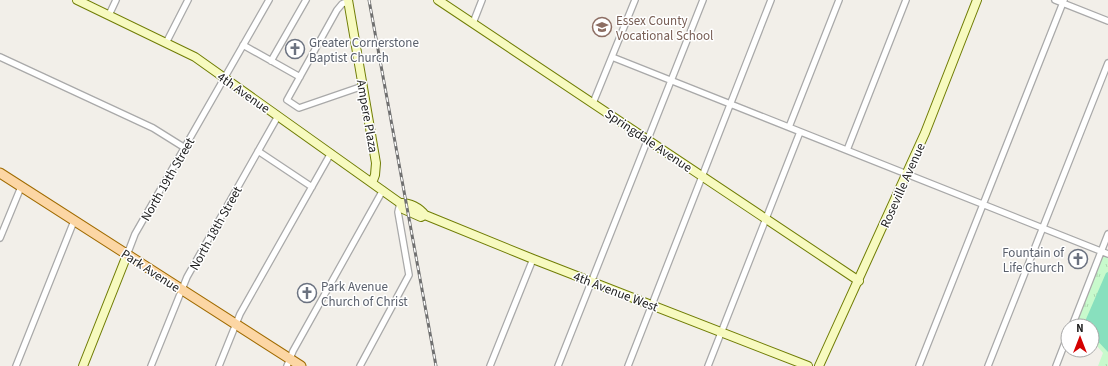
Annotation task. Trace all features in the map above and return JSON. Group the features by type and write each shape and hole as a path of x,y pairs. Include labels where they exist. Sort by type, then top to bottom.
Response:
{"main road":[{"name":"Park Avenue","path":"0,174 236,324 288,362 301,366"}],"street":[{"name":"4th Avenue","path":"77,0 195,57 400,202 405,202 422,210 426,215"},
{"path":"108,15 116,0"},
{"path":"166,43 188,0"},
{"name":"North 19th Street","path":"83,366 135,234 269,0"},
{"path":"271,61 306,0"},
{"name":"Springdale Avenue","path":"438,0 859,281"},
{"path":"473,23 482,0"},
{"path":"593,103 634,0"},
{"path":"558,366 703,0"},
{"path":"628,366 771,0"},
{"path":"789,127 839,0"},
{"path":"847,150 906,0"},
{"name":"Roseville Avenue","path":"819,366 907,174 976,0"},
{"path":"1056,0 1063,1 1108,21"},
{"path":"348,1 342,4 337,10 287,100 299,108 363,86"},
{"name":"Ampere Plaza","path":"348,1 376,163 375,175 372,182"},
{"path":"919,366 1063,1"},
{"path":"243,45 300,77"},
{"path":"0,57 153,128 185,148"},
{"path":"612,57 1108,254"},
{"path":"988,366 1108,63"},
{"name":"North 18th Street","path":"151,366 187,277 278,116"},
{"path":"708,366 800,132"},
{"path":"258,151 312,187"},
{"path":"219,366 236,324 331,153"},
{"path":"0,238 21,187"},
{"path":"288,362 383,190"},
{"path":"360,366 409,275 398,212 400,202"},
{"name":"4th Avenue West","path":"426,215 533,259 808,366"},
{"path":"16,366 74,221"},
{"path":"1075,318 1108,234"},
{"path":"490,366 533,259"},
{"path":"1056,366 1060,356"}],"green space":[{"path":"1103,254 1108,256 1108,366 1098,366 1103,353 1100,350 1100,318 1076,318"},
{"path":"1108,272 1108,352 1100,344 1100,318 1086,318 1106,273"}],"railway":[{"path":"369,0 436,366"}],"place":[{"name":"Essex County Vocational School","path":"602,27"},
{"name":"Greater Cornerstone Baptist Church","path":"295,49"},
{"name":"Fountain of Life Church","path":"1078,259"},
{"name":"Park Avenue Church of Christ","path":"307,293"}]}
